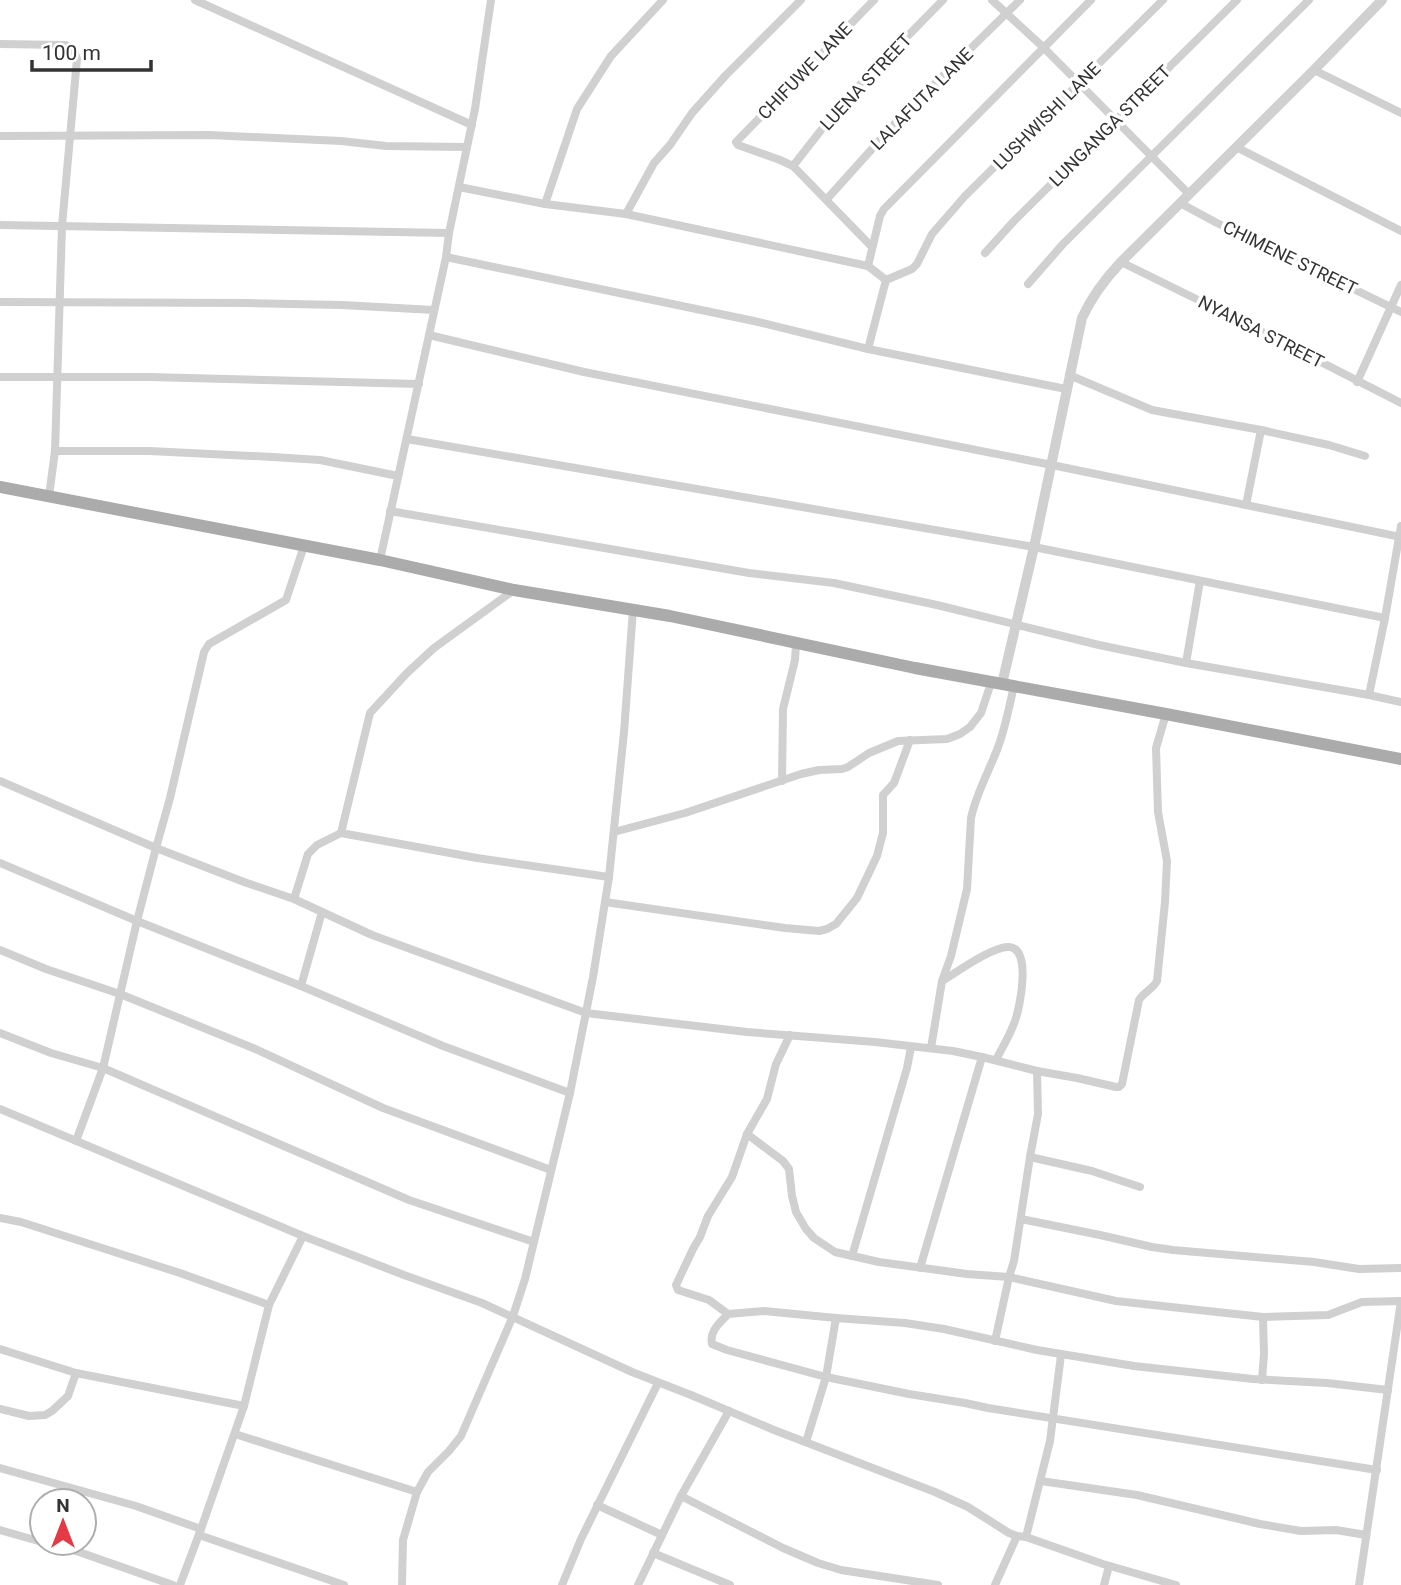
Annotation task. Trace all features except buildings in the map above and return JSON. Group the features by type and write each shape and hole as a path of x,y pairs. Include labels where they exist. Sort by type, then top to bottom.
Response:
{"main road":[{"path":"0,487 380,561 514,590 670,616 796,644 1401,759"}],"street":[{"path":"195,0 472,125"},
{"path":"380,561 446,257 472,125 491,0"},
{"path":"545,204 577,109 611,56 663,0"},
{"path":"626,214 654,163 692,113 801,0"},
{"name":"CHIFUWE LANE","path":"793,166 736,142 874,0"},
{"name":"LUENA STREET","path":"793,166 843,102 943,0"},
{"path":"992,0 1189,194"},
{"name":"LALAFUTA LANE","path":"827,199 898,120 1020,0"},
{"path":"868,266 884,209 1091,0"},
{"name":"LUSHWISHI LANE","path":"886,280 917,264 932,234 965,196 1163,0"},
{"name":"LUNGANGA STREET","path":"985,253 1237,0"},
{"path":"1028,284 1063,244 1309,0"},
{"path":"930,1048 942,981 967,890 971,818 980,788 1001,738 1002,684 1017,626 1082,318 1094,293 1121,262 1314,70 1376,2"},
{"path":"0,44 66,45 74,51 77,59 62,226 55,451 49,496"},
{"path":"1314,70 1401,113"},
{"path":"0,136 209,135 341,141 386,146 467,147"},
{"path":"1236,147 1401,231"},
{"path":"793,166 872,247"},
{"path":"459,187 545,204 626,214 868,266 886,280 868,349"},
{"name":"CHIMENE STREET","path":"1180,203 1401,312"},
{"path":"0,225 449,233"},
{"path":"446,257 754,321 868,349 1066,389"},
{"name":"NYANSA STREET","path":"1121,262 1401,403"},
{"path":"1357,382 1401,285"},
{"path":"0,302 248,303 433,310"},
{"path":"429,335 584,372 1400,536"},
{"path":"1069,375 1152,410 1261,430 1365,456"},
{"path":"0,377 149,377 419,384"},
{"path":"1246,505 1261,430"},
{"path":"407,439 1034,548 1385,618"},
{"path":"55,451 149,451 320,460 398,476"},
{"path":"390,511 749,573 834,583 1099,645 1401,702"},
{"path":"1369,695 1401,526"},
{"path":"76,1141 103,1069 204,652 209,644 286,600 304,546"},
{"path":"1186,663 1200,581"},
{"path":"341,833 370,713 434,648 514,590"},
{"path":"402,1585 403,1540 417,1492 428,1472 461,1436 513,1316 570,1093 609,877 633,610"},
{"path":"782,781 783,709 795,660 796,644"},
{"path":"614,832 685,813 819,770 842,769 898,741 947,739 970,727 1002,684"},
{"path":"0,781 156,848 294,899 372,935 586,1013 747,1032 953,1051 1119,1087 1122,1084 1139,1000 1157,981 1167,861 1158,812 1156,748 1166,713"},
{"path":"605,902 785,928 819,931 827,929 836,924 857,898 877,856 883,833 883,794 894,783 910,740"},
{"path":"294,899 308,854 317,845 341,833 477,858 609,877"},
{"path":"0,863 443,1046 570,1093"},
{"path":"301,986 321,912"},
{"path":"942,981 1002,947 1015,948 1019,953 1023,969 1017,1014 996,1060"},
{"path":"0,950 120,994 253,1048 383,1108 551,1170"},
{"path":"0,1033 103,1069 409,1200 534,1242"},
{"path":"790,1035 776,1064 767,1099 747,1134 732,1177 708,1216 676,1285 678,1290 709,1300 728,1314 764,1311 905,1323 1061,1355 1134,1366 1388,1390"},
{"path":"852,1256 911,1047"},
{"path":"920,1268 982,1057"},
{"path":"995,1341 1014,1261 1038,1114 1037,1071"},
{"path":"0,1109 303,1236 482,1303 658,1383 954,1500 1009,1533 1176,1585"},
{"path":"747,1134 783,1161 789,1169 793,1204 806,1229 835,1252 920,1268 1009,1277 1116,1301 1263,1317 1328,1315 1362,1302 1401,1301 1359,1585"},
{"path":"1030,1157 1092,1171 1139,1187"},
{"path":"0,1219 21,1222 269,1305"},
{"path":"1021,1219 1173,1250 1302,1260 1359,1269 1401,1268"},
{"path":"180,1585 244,1406 269,1305 303,1236"},
{"path":"728,1314 715,1329 712,1344 749,1357 826,1377 1053,1419 1377,1470"},
{"path":"1262,1380 1263,1317"},
{"path":"806,1443 826,1377 835,1318"},
{"path":"0,1349 76,1373 244,1406"},
{"path":"995,1585 1021,1536 1041,1480 1050,1441 1061,1355"},
{"path":"0,1409 29,1416 45,1415 68,1396 76,1373"},
{"path":"562,1585 581,1539 658,1383"},
{"path":"638,1585 681,1496 729,1410"},
{"path":"235,1434 417,1492"},
{"path":"0,1468 136,1506 344,1585"},
{"path":"1041,1480 1137,1495 1301,1531 1336,1530 1366,1535"},
{"path":"681,1496 818,1563 841,1570 931,1584"},
{"path":"597,1506 662,1535"},
{"path":"0,1530 28,1538"},
{"path":"653,1553 730,1585"},
{"path":"93,1557 173,1585"},
{"path":"1104,1585 1109,1566"}]}
